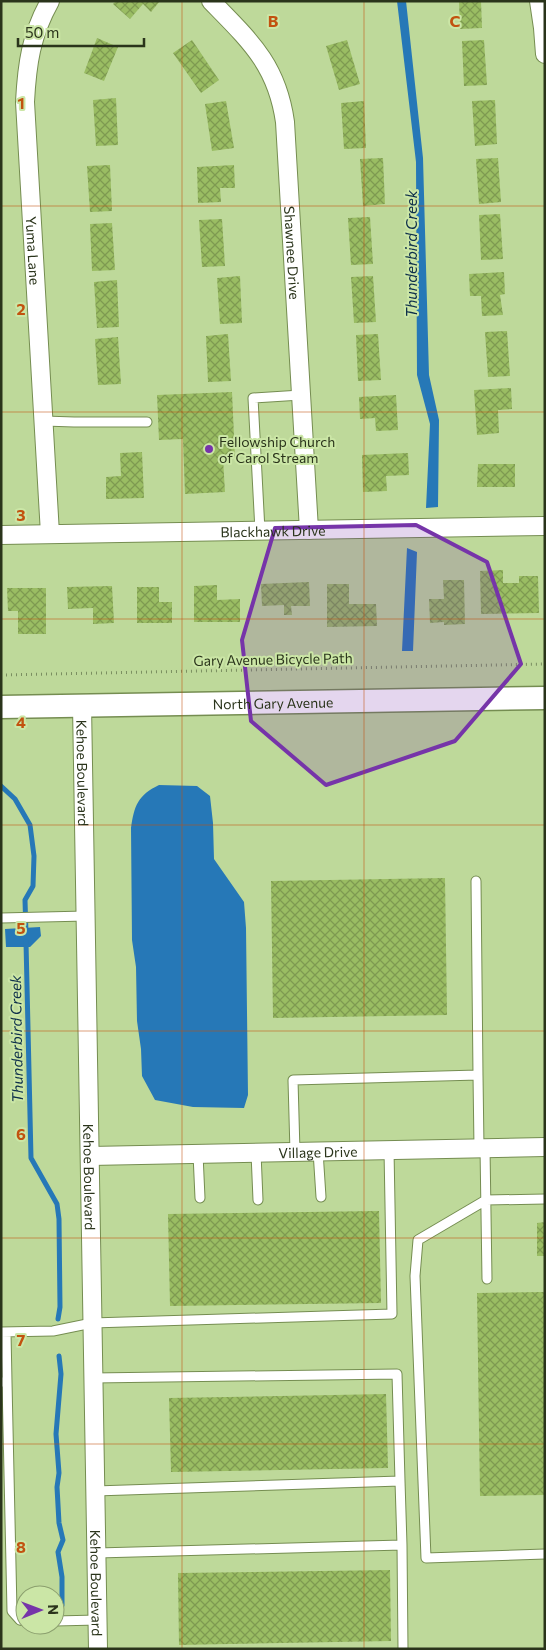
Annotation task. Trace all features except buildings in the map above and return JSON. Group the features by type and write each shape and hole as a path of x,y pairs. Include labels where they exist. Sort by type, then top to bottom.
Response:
{"street":[{"name":"Yuma Lane","path":"50,1 32,40 27,70 26,102 50,534"},
{"name":"Shawnee Drive","path":"212,1 236,26 263,59 282,100 285,122 309,530"},
{"path":"539,1 545,54"},
{"name":"Blackhawk Drive","path":"1,535 545,526"},
{"name":"North Gary Avenue","path":"1,707 545,698"},
{"name":"Kehoe Boulevard","path":"82,705 98,1649"},
{"name":"Village Drive","path":"90,1156 545,1147"}],"lane":[{"path":"260,531 253,398 301,395"},
{"path":"44,421 147,422"},
{"path":"476,881 478,1075 486,1200 487,1279"},
{"path":"1,918 86,916"},
{"path":"295,1152 293,1080 478,1075"},
{"path":"15,1615 12,1612 3,1332 53,1331 92,1323 392,1314 389,1150"},
{"path":"318,1151 321,1197"},
{"path":"256,1153 258,1200"},
{"path":"198,1154 200,1198"},
{"path":"545,1199 486,1200 418,1240 415,1276 426,1558 545,1554"},
{"path":"92,1378 397,1374 403,1649"},
{"path":"95,1491 400,1481"},
{"path":"97,1553 402,1545"},
{"path":"65,1621 98,1620"}],"path":[{"name":"Gary Avenue Bicycle Path","path":"1,675 545,664"}],"highlighted area":[{"path":"416,525 487,562 521,664 455,741 326,785 251,721 242,640 275,528"}],"water":[{"path":"397,1 406,1 423,158 429,375 439,420 438,507 426,508 430,424 417,375 416,162"},
{"path":"407,548 417,552 413,651 402,651"},
{"path":"159,785 197,786 210,796 214,859 244,902 248,1095 244,1108 193,1107 155,1100 142,1076 137,1021 136,967 132,940 131,828 138,802 146,793"},
{"path":"40,927 41,936 30,947 6,947 5,929"}],"waterway":[{"path":"1,786 15,799 30,825 34,856 33,886 25,900 26,934"},
{"name":"Thunderbird Creek","path":"26,942 31,1158 57,1204 59,1219 60,1307 58,1319"},
{"name":"Thunderbird Creek","path":"59,1356 61,1374 56,1434 59,1473 57,1487 59,1523 63,1540 58,1552 62,1585"}],"place":[{"name":"Fellowship Church of Carol Stream","path":"209,449"}]}
